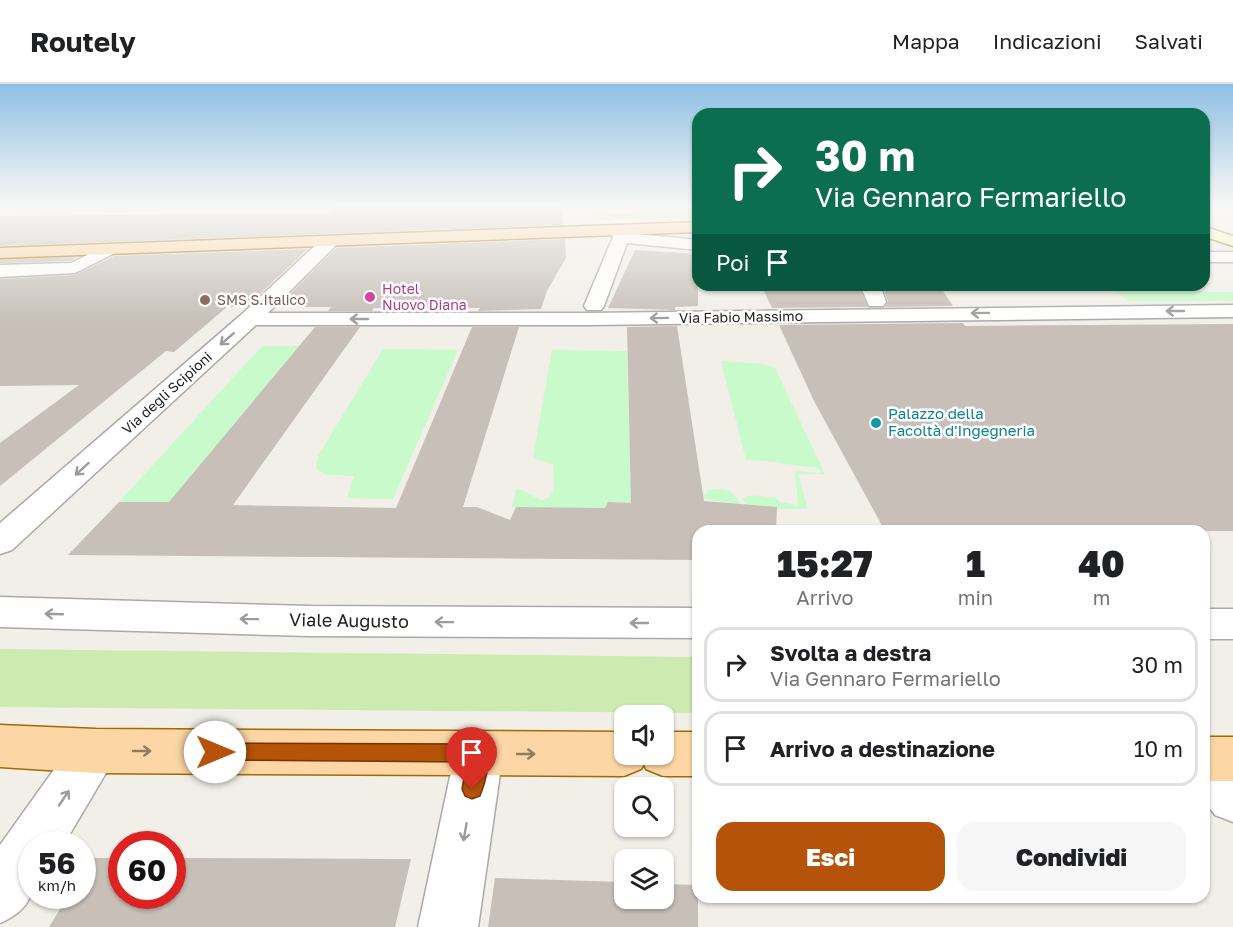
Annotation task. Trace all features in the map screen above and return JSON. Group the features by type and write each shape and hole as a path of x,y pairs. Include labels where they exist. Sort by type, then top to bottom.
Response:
{"main road":[{"path":"0,253 247,244"},
{"path":"0,746 95,751 614,754"},
{"path":"674,754 692,754"},
{"path":"1210,759 1233,759"}],"street":[{"name":"Via degli Scipioni","path":"0,542 250,319 327,244"},
{"path":"594,306 615,244"},
{"path":"0,271 75,268 107,250"},
{"path":"1210,257 1233,257"},
{"name":"Via Fabio Massimo","path":"250,319 590,319 1233,311"},
{"name":"Viale Augusto","path":"0,612 309,621 692,623"},
{"path":"1210,624 1233,624"},
{"path":"41,831 95,751"},
{"path":"448,927 479,753"},
{"path":"1210,768 1233,798"},
{"path":"0,894 18,866"}],"green space":[{"path":"1114,291 1233,292 1233,301 1129,301"},
{"path":"262,346 299,346 169,502 119,502"},
{"path":"383,349 458,350 393,499 347,498 354,476 326,475 316,468 318,456"},
{"path":"552,350 627,351 631,494 640,504 605,508 512,507 517,488 541,500 550,497 554,489 553,465 533,458"},
{"path":"721,361 763,364 775,368 825,474 798,474 808,509 733,509 728,503 700,498 700,495 708,493 707,490 725,489 736,496 742,507 748,505 742,499 753,496 775,497 781,502 798,505 795,471 821,473 818,468 746,460"},
{"path":"0,649 692,657 692,713 674,713 674,705 614,705 614,712 0,707"}],"building":[{"path":"0,244 45,244 0,246"},
{"path":"429,244 565,244 566,258 547,291 541,309 478,311 480,308 374,308 372,311 328,311 331,307 277,307 336,248"},
{"path":"308,249 246,307 227,307 174,352 166,351 0,486 0,443 79,385 0,386 0,279 75,275 114,256"},
{"path":"635,250 692,254 692,291 698,291 698,306 675,307 675,310 608,308"},
{"path":"77,257 70,261 0,263 0,260"},
{"path":"764,291 861,291 868,307 772,308"},
{"path":"884,291 943,291 953,306 885,307 888,301"},
{"name":"Palazzo della Facoltà d'Ingegneria","path":"1233,324 1233,531 1210,531 1210,525 882,525 814,401 779,325"},
{"path":"677,326 704,501 777,507 776,525 692,525 692,560 68,555 119,502 169,502 315,327 360,327 233,505 396,508 472,327 519,327 463,507 477,507 510,520 516,507 605,508 608,502 631,503 627,327"},
{"path":"96,858 108,858 108,909 186,909 186,858 411,859 395,927 49,927 60,909 96,909"},
{"path":"495,878 614,882 614,909 674,909 674,884 692,885 692,903 698,903 698,927 488,927"}],"place":[{"name":"Hotel Nuovo Diana","path":"370,297"},
{"name":"SMS S.Italico","path":"205,300"},
{"name":"Palazzo della Facoltà d'Ingegneria","path":"876,423"}],"route":[{"path":"215,752 479,753 472,789"}]}
